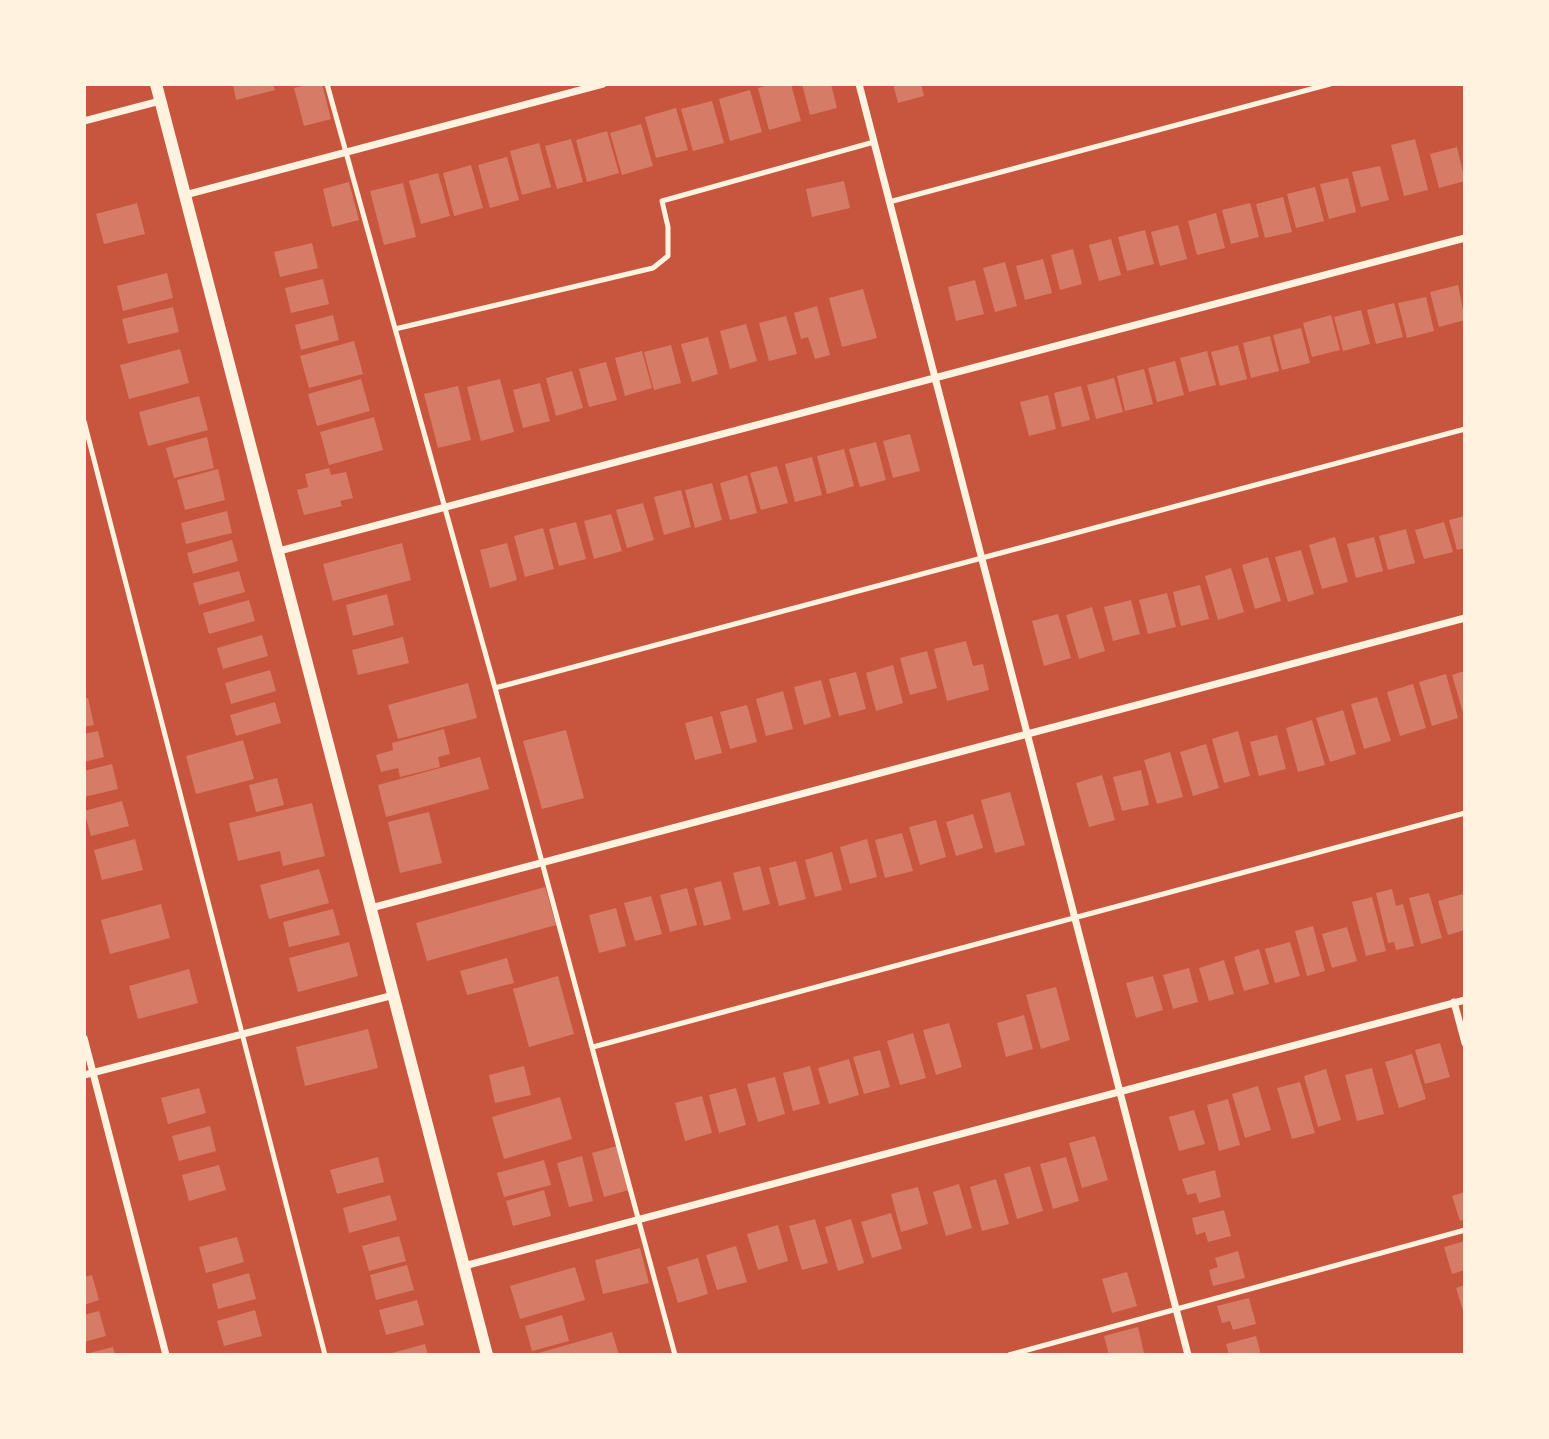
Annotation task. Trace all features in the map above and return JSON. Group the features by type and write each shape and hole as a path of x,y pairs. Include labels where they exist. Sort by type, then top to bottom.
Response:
{"street":[{"path":"156,84 487,1355"},
{"path":"185,195 603,84"},
{"path":"859,84 1188,1355"},
{"path":"84,121 160,101"},
{"path":"279,551 1465,237"},
{"path":"371,908 1465,618"},
{"path":"84,1075 394,995"},
{"path":"464,1266 1465,999"},
{"path":"1454,1002 1465,1043"},
{"path":"84,1038 166,1355"}],"lane":[{"path":"327,84 344,153 446,507 675,1355"},
{"path":"890,202 1330,84"},
{"path":"395,329 653,268 668,256 668,226 662,201 874,142"},
{"path":"84,421 325,1355"},
{"path":"495,688 1465,429"},
{"path":"593,1047 1465,813"},
{"path":"1009,1355 1177,1312 1465,1230"}],"building":[{"path":"233,84 273,84 275,90 236,100"},
{"path":"322,84 331,119 304,126 294,88"},
{"path":"772,84 791,84 801,121 769,130 758,88"},
{"path":"802,84 831,84 837,108 810,115"},
{"path":"893,84 921,84 924,96 898,103"},
{"path":"750,90 762,132 730,141 719,99"},
{"path":"712,101 724,143 693,151 681,109"},
{"path":"676,108 688,150 656,158 645,117"},
{"path":"641,124 653,166 622,175 610,133"},
{"path":"607,131 619,173 587,182 576,140"},
{"path":"571,139 583,182 557,189 545,146"},
{"path":"1415,139 1428,190 1404,196 1391,145"},
{"path":"539,143 551,187 522,195 510,151"},
{"path":"1457,147 1465,181 1439,188 1430,154"},
{"path":"507,157 519,200 490,208 478,165"},
{"path":"471,165 483,208 454,216 443,173"},
{"path":"1380,166 1389,200 1361,207 1352,172"},
{"path":"438,173 450,216 421,224 409,181"},
{"path":"1348,178 1356,212 1329,219 1320,184"},
{"path":"844,181 850,208 812,217 806,189"},
{"path":"349,182 359,220 332,227 323,189"},
{"path":"403,183 416,237 384,245 370,191"},
{"path":"1315,187 1324,221 1296,228 1287,194"},
{"path":"1283,197 1292,232 1265,238 1256,204"},
{"path":"137,203 145,234 104,244 96,214"},
{"path":"1250,203 1259,237 1231,244 1222,210"},
{"path":"1216,213 1225,248 1197,255 1188,221"},
{"path":"1178,225 1187,259 1160,266 1151,232"},
{"path":"1145,230 1154,264 1127,271 1118,237"},
{"path":"1111,239 1121,275 1099,281 1089,245"},
{"path":"312,243 318,268 280,277 274,252"},
{"path":"1073,249 1082,284 1060,290 1051,255"},
{"path":"1043,259 1052,293 1025,300 1016,266"},
{"path":"1005,262 1017,306 995,312 983,268"},
{"path":"167,273 173,298 123,311 117,286"},
{"path":"323,279 329,304 291,313 285,288"},
{"path":"975,280 984,314 956,321 948,287"},
{"path":"1458,285 1465,320 1439,327 1430,292"},
{"path":"863,289 877,338 842,347 829,298"},
{"path":"1426,297 1434,331 1407,338 1398,303"},
{"path":"1394,303 1403,337 1376,344 1367,310"},
{"path":"817,306 830,355 815,359 808,337 801,339 794,313"},
{"path":"173,307 179,332 128,344 122,319"},
{"path":"1361,310 1370,344 1343,351 1334,317"},
{"path":"333,315 339,340 301,350 295,325"},
{"path":"1331,315 1340,350 1312,357 1303,323"},
{"path":"786,316 797,354 769,361 759,323"},
{"path":"746,324 757,361 730,369 720,331"},
{"path":"1301,328 1310,363 1282,370 1273,335"},
{"path":"1270,336 1279,371 1251,378 1243,343"},
{"path":"708,337 718,374 692,382 681,344"},
{"path":"354,341 363,374 309,388 300,356"},
{"path":"671,345 681,383 654,390 644,352"},
{"path":"1238,345 1247,379 1220,386 1211,352"},
{"path":"180,349 189,383 129,399 120,365"},
{"path":"642,351 652,388 625,396 615,358"},
{"path":"1207,351 1216,385 1189,392 1180,358"},
{"path":"1175,361 1184,395 1157,402 1148,368"},
{"path":"606,362 617,400 589,407 579,369"},
{"path":"1144,369 1153,404 1125,411 1117,376"},
{"path":"572,371 583,408 556,416 546,378"},
{"path":"1114,378 1123,412 1096,419 1087,385"},
{"path":"361,379 370,411 317,426 308,394"},
{"path":"500,379 514,432 481,441 467,387"},
{"path":"540,383 550,421 523,428 513,390"},
{"path":"458,386 471,440 438,448 424,394"},
{"path":"1081,386 1090,420 1062,427 1054,393"},
{"path":"1048,395 1056,429 1029,436 1020,402"},
{"path":"199,396 208,430 148,446 139,412"},
{"path":"374,417 383,450 329,465 320,432"},
{"path":"910,434 920,471 893,478 883,441"},
{"path":"207,437 214,468 174,478 166,448"},
{"path":"876,442 886,480 860,487 849,449"},
{"path":"844,449 854,486 827,494 817,456"},
{"path":"812,457 822,495 795,502 785,464"},
{"path":"777,466 788,503 761,510 750,473"},
{"path":"329,468 331,475 346,472 353,498 340,501 342,506 304,515 297,490 308,487 305,474"},
{"path":"218,469 225,500 185,510 177,480"},
{"path":"747,475 757,513 730,520 720,483"},
{"path":"712,483 722,520 695,528 685,490"},
{"path":"681,490 691,527 664,535 654,497"},
{"path":"643,503 654,540 627,548 616,510"},
{"path":"227,511 232,533 186,544 181,523"},
{"path":"611,514 622,551 594,559 584,521"},
{"path":"1465,516 1465,548 1457,550 1449,520"},
{"path":"576,522 586,559 559,566 549,529"},
{"path":"1444,522 1453,552 1424,559 1415,530"},
{"path":"543,528 554,569 525,577 514,536"},
{"path":"1406,529 1415,563 1388,570 1379,536"},
{"path":"1335,537 1348,582 1322,589 1309,545"},
{"path":"1374,537 1383,571 1356,578 1347,544"},
{"path":"232,540 238,561 193,574 187,553"},
{"path":"402,543 411,580 333,601 323,564"},
{"path":"507,543 517,580 490,588 480,550"},
{"path":"1301,550 1314,594 1288,602 1275,557"},
{"path":"1268,557 1281,601 1255,609 1242,565"},
{"path":"1231,568 1244,612 1218,620 1205,576"},
{"path":"239,571 245,592 199,605 193,583"},
{"path":"1200,585 1209,619 1181,626 1173,592"},
{"path":"1167,593 1176,627 1148,634 1139,600"},
{"path":"387,594 394,625 353,636 346,605"},
{"path":"249,600 255,621 209,634 203,613"},
{"path":"1131,600 1140,634 1113,641 1104,607"},
{"path":"1092,607 1105,651 1079,659 1066,615"},
{"path":"1058,614 1071,658 1044,666 1032,621"},
{"path":"262,635 268,656 223,669 217,648"},
{"path":"403,637 409,663 358,675 352,650"},
{"path":"966,641 973,666 983,664 989,690 947,701 934,649"},
{"path":"927,651 937,688 910,695 900,658"},
{"path":"893,665 903,703 876,711 866,673"},
{"path":"270,670 276,691 231,704 225,683"},
{"path":"1465,671 1465,716 1464,716 1452,675"},
{"path":"856,672 866,709 839,716 829,679"},
{"path":"1446,674 1458,718 1432,726 1419,682"},
{"path":"821,680 831,717 804,725 794,687"},
{"path":"468,683 477,718 398,739 388,705"},
{"path":"1413,684 1426,728 1400,736 1387,692"},
{"path":"783,691 793,729 766,736 756,699"},
{"path":"1377,697 1391,741 1364,749 1351,704"},
{"path":"88,698 94,725 84,727 84,699"},
{"path":"275,702 281,723 236,736 230,715"},
{"path":"747,705 757,742 730,749 720,712"},
{"path":"1343,710 1356,754 1330,762 1316,718"},
{"path":"712,716 722,753 695,760 685,723"},
{"path":"1312,720 1325,765 1298,772 1286,728"},
{"path":"444,729 450,754 438,757 440,767 400,777 398,768 381,772 376,755 393,750 392,743"},
{"path":"566,730 584,798 542,809 523,741"},
{"path":"98,731 104,757 84,762 84,734"},
{"path":"1238,731 1250,776 1224,783 1212,739"},
{"path":"1277,735 1286,769 1259,776 1250,742"},
{"path":"243,740 254,779 196,794 186,756"},
{"path":"1206,744 1219,788 1193,796 1180,752"},
{"path":"1170,752 1183,797 1157,804 1144,760"},
{"path":"480,757 489,789 386,817 378,785"},
{"path":"112,764 118,789 84,797 84,771"},
{"path":"1141,770 1149,805 1122,811 1113,777"},
{"path":"1102,775 1115,820 1089,827 1076,783"},
{"path":"277,778 284,805 256,812 249,785"},
{"path":"1010,792 1025,845 995,853 981,800"},
{"path":"122,801 129,826 91,836 84,811"},
{"path":"312,803 325,856 283,866 280,851 238,861 229,823"},
{"path":"429,812 442,863 400,873 388,822"},
{"path":"973,814 983,848 956,856 946,822"},
{"path":"936,820 946,857 920,865 909,827"},
{"path":"902,833 913,871 885,878 875,840"},
{"path":"135,839 143,870 102,880 94,850"},
{"path":"867,839 877,877 850,884 840,847"},
{"path":"832,852 842,890 815,897 805,860"},
{"path":"796,861 806,899 779,906 769,868"},
{"path":"760,866 770,904 743,911 733,873"},
{"path":"319,869 329,903 269,919 260,885"},
{"path":"721,881 731,919 704,926 694,888"},
{"path":"545,887 556,925 427,961 416,923"},
{"path":"687,888 697,925 670,932 660,895"},
{"path":"1392,889 1396,906 1403,904 1414,946 1396,950 1394,942 1388,943 1376,893"},
{"path":"1429,893 1442,938 1421,944 1409,898"},
{"path":"1463,894 1465,930 1448,935 1438,901"},
{"path":"651,896 662,934 635,941 624,903"},
{"path":"1372,897 1386,951 1366,956 1352,902"},
{"path":"161,904 170,938 110,954 101,920"},
{"path":"616,908 626,946 599,953 589,915"},
{"path":"333,909 340,935 289,947 283,922"},
{"path":"1313,926 1325,971 1307,976 1295,931"},
{"path":"1347,927 1357,961 1332,968 1322,934"},
{"path":"349,942 358,976 298,992 289,958"},
{"path":"1290,942 1300,976 1275,983 1265,949"},
{"path":"1259,949 1269,984 1244,991 1234,957"},
{"path":"507,958 514,983 467,995 460,971"},
{"path":"1224,960 1234,994 1209,1001 1199,968"},
{"path":"1189,968 1198,1002 1173,1009 1163,975"},
{"path":"189,969 198,1003 138,1019 129,986"},
{"path":"558,976 574,1034 529,1047 513,989"},
{"path":"1153,976 1163,1010 1136,1018 1126,983"},
{"path":"1056,987 1070,1040 1041,1049 1026,995"},
{"path":"1024,1015 1033,1049 1006,1057 997,1023"},
{"path":"949,1023 962,1067 936,1075 923,1030"},
{"path":"368,1029 378,1068 305,1086 296,1047"},
{"path":"913,1033 926,1078 900,1085 887,1041"},
{"path":"1440,1043 1450,1077 1425,1084 1415,1050"},
{"path":"880,1050 890,1087 864,1094 853,1057"},
{"path":"1412,1054 1426,1099 1399,1108 1385,1062"},
{"path":"849,1059 859,1095 829,1104 818,1068"},
{"path":"524,1066 531,1095 495,1103 489,1075"},
{"path":"810,1066 820,1104 793,1111 783,1073"},
{"path":"1372,1068 1384,1114 1357,1121 1345,1075"},
{"path":"1326,1069 1341,1120 1318,1127 1304,1076"},
{"path":"775,1077 785,1114 758,1122 747,1084"},
{"path":"1300,1082 1315,1133 1292,1139 1277,1088"},
{"path":"1258,1086 1271,1130 1245,1138 1232,1094"},
{"path":"199,1088 206,1113 168,1124 161,1098"},
{"path":"736,1088 746,1125 719,1133 709,1095"},
{"path":"702,1096 712,1133 685,1141 675,1103"},
{"path":"560,1097 572,1139 504,1159 492,1117"},
{"path":"1228,1099 1240,1145 1219,1151 1207,1105"},
{"path":"1194,1110 1205,1144 1179,1151 1169,1117"},
{"path":"210,1126 216,1151 179,1161 172,1136"},
{"path":"1095,1136 1108,1180 1082,1188 1069,1143"},
{"path":"617,1146 629,1190 604,1197 592,1153"},
{"path":"582,1156 593,1201 569,1207 557,1163"},
{"path":"378,1157 384,1182 337,1194 330,1170"},
{"path":"1066,1157 1079,1201 1053,1209 1040,1164"},
{"path":"544,1160 551,1185 504,1197 497,1173"},
{"path":"219,1165 226,1190 189,1201 182,1175"},
{"path":"1030,1166 1043,1211 1017,1219 1004,1174"},
{"path":"1215,1170 1221,1197 1199,1203 1196,1193 1187,1195 1182,1179"},
{"path":"996,1179 1009,1224 982,1231 970,1187"},
{"path":"959,1184 972,1228 946,1236 933,1192"},
{"path":"918,1187 928,1224 901,1232 891,1194"},
{"path":"544,1190 551,1216 513,1226 506,1201"},
{"path":"1465,1192 1465,1219 1460,1221 1452,1196"},
{"path":"390,1195 397,1220 349,1233 343,1208"},
{"path":"1224,1210 1231,1236 1208,1242 1205,1232 1196,1235 1192,1218"},
{"path":"891,1213 902,1249 872,1258 861,1222"},
{"path":"815,1219 828,1263 802,1270 789,1226"},
{"path":"851,1219 864,1263 838,1271 825,1227"},
{"path":"778,1225 788,1261 758,1270 747,1234"},
{"path":"399,1236 406,1261 369,1271 362,1246"},
{"path":"237,1237 244,1262 206,1273 199,1247"},
{"path":"1465,1241 1465,1270 1452,1274 1444,1247"},
{"path":"736,1246 747,1282 717,1290 706,1255"},
{"path":"640,1248 649,1283 603,1294 595,1260"},
{"path":"1238,1251 1245,1278 1213,1286 1209,1270 1218,1267 1215,1258"},
{"path":"698,1258 708,1294 678,1303 667,1267"},
{"path":"407,1265 414,1290 376,1300 370,1275"},
{"path":"575,1267 585,1300 520,1319 510,1286"},
{"path":"1127,1272 1137,1306 1112,1313 1102,1279"},
{"path":"249,1273 256,1299 218,1309 212,1284"},
{"path":"92,1275 99,1300 84,1305 84,1277"},
{"path":"1465,1285 1465,1313 1464,1314 1456,1288"},
{"path":"1249,1298 1256,1324 1233,1330 1230,1321 1222,1323 1217,1306"},
{"path":"417,1300 424,1325 386,1335 379,1310"},
{"path":"255,1310 262,1336 224,1346 217,1321"},
{"path":"99,1311 106,1336 84,1342 84,1315"},
{"path":"562,1315 569,1341 532,1351 525,1326"},
{"path":"1138,1327 1144,1353 1109,1355 1104,1336"},
{"path":"612,1332 619,1355 535,1355 535,1354"},
{"path":"1256,1336 1261,1355 1229,1355 1226,1344"},
{"path":"425,1344 428,1355 388,1355 388,1354"},
{"path":"113,1347 115,1355 85,1355 85,1354"}]}
